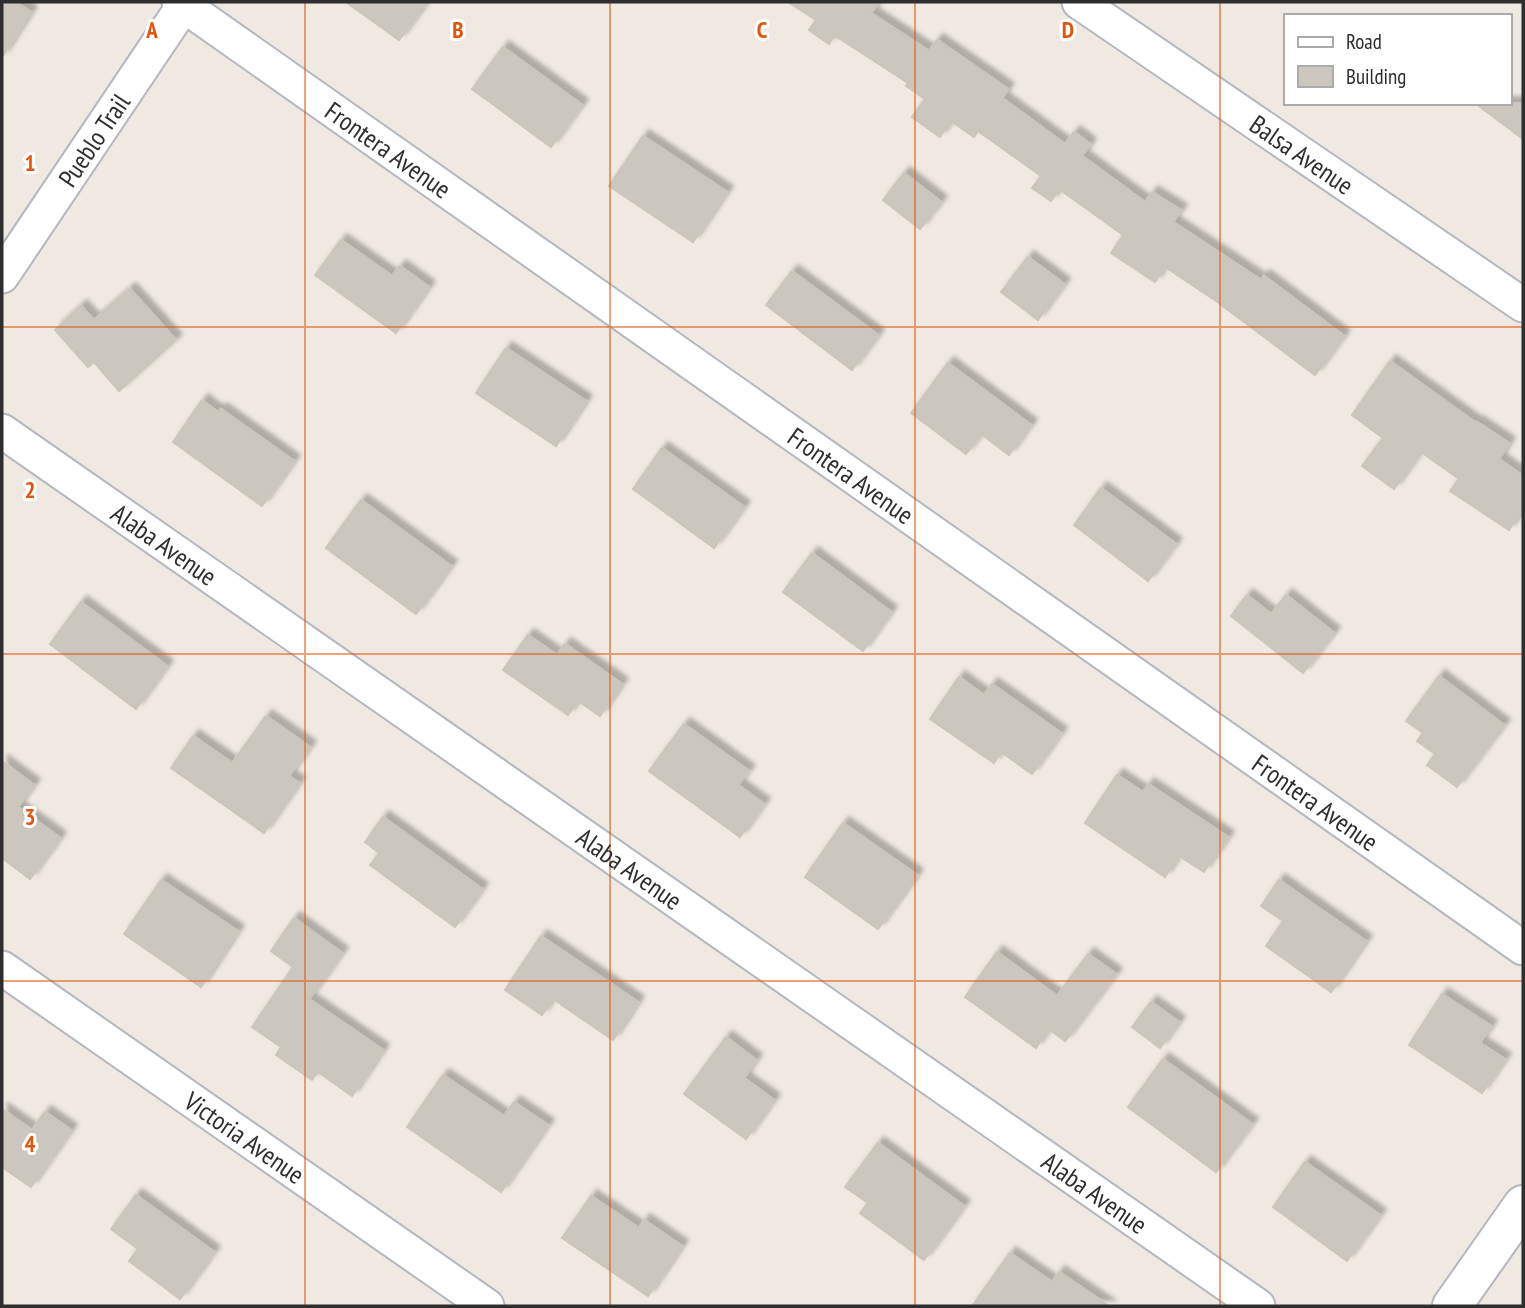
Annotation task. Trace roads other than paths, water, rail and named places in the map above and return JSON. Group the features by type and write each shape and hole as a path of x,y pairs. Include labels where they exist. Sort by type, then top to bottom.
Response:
{"street":[{"name":"Balsa Avenue","path":"1079,2 1523,305"},
{"name":"Pueblo Trail","path":"2,275 183,3"},
{"name":"Frontera Avenue","path":"183,3 1523,948"},
{"name":"Alaba Avenue","path":"2,431 1258,1306"},
{"name":"Victoria Avenue","path":"2,968 487,1306"},
{"path":"1452,1306 1523,1205"}]}
